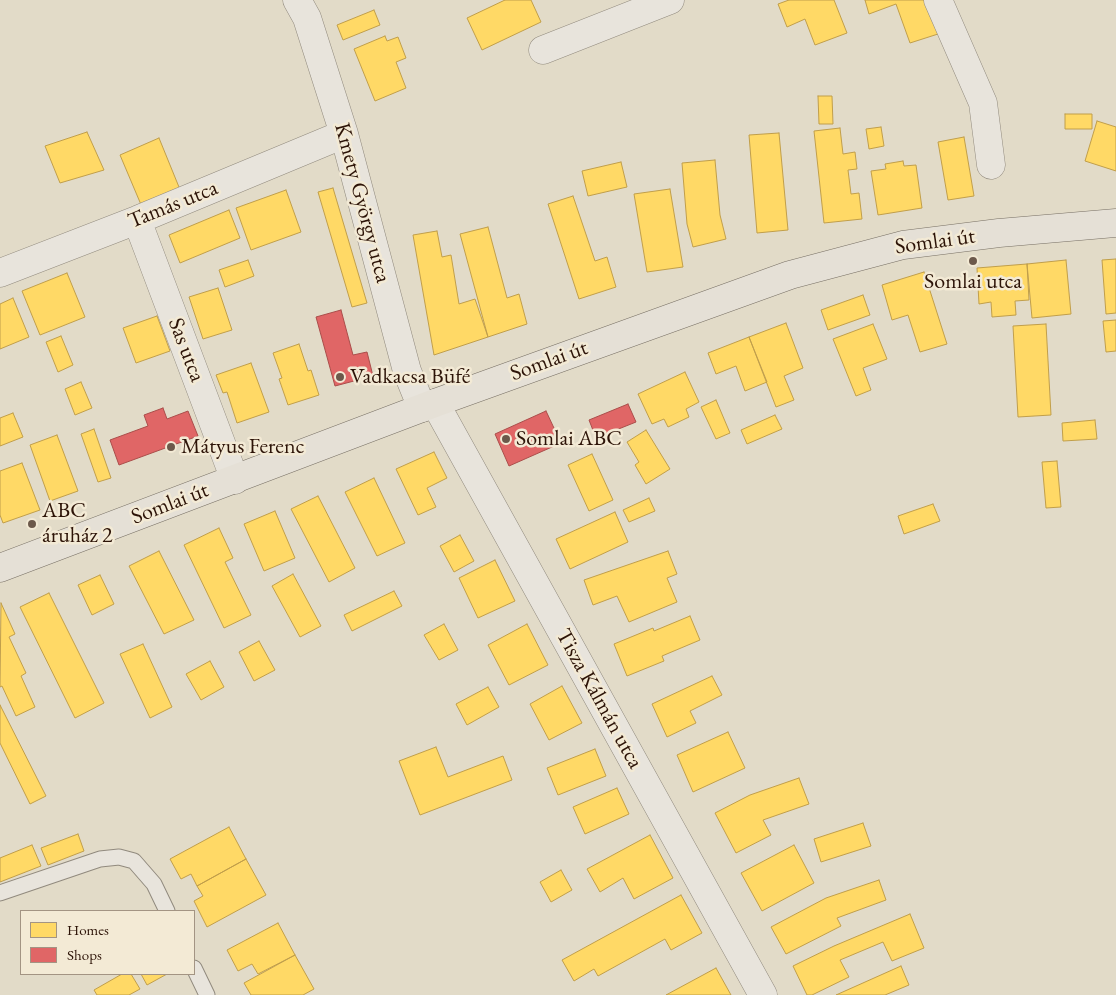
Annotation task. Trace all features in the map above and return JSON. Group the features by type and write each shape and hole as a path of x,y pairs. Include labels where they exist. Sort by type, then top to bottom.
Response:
{"main road":[{"name":"Somlai út","path":"0,568 428,406 754,287 903,245 999,233 1116,223"}],"street":[{"name":"Kmety György utca","path":"297,0 307,18 344,134 407,371 428,406"},
{"path":"543,50 670,0"},
{"path":"938,0 982,103 991,165"},
{"name":"Tamás utca","path":"0,273 137,220 344,134"},
{"name":"Sas utca","path":"137,220 235,480"},
{"name":"Tisza Kálmán utca","path":"428,406 763,995"}],"lane":[{"path":"0,893 100,858 119,857 134,861 154,884 167,910"},
{"path":"195,970 207,995"}],"building: Homes":[{"path":"505,0 531,0 541,22 482,50 467,18"},
{"path":"789,0 834,0 847,33 815,45 805,19 787,27 778,4"},
{"path":"865,0 926,0 938,34 910,43 896,4 869,14"},
{"path":"374,10 380,25 343,40 337,25"},
{"path":"385,36 387,41 398,37 406,58 396,62 406,88 375,101 354,49"},
{"path":"818,96 832,96 833,124 819,124"},
{"path":"1065,114 1092,114 1092,129 1065,129"},
{"path":"1097,121 1116,127 1116,171 1085,161"},
{"path":"881,127 884,146 869,149 866,129"},
{"path":"840,128 843,154 855,152 857,169 848,170 851,194 859,193 862,219 824,223 814,131"},
{"path":"87,132 104,170 60,183 45,146"},
{"path":"779,133 788,230 757,233 749,135"},
{"path":"964,137 974,196 948,200 938,142"},
{"path":"159,138 181,192 142,207 120,155"},
{"path":"715,160 720,215 726,239 693,247 687,224 682,163"},
{"path":"903,161 904,166 916,165 922,208 878,215 871,171 886,169 885,164"},
{"path":"621,162 627,187 588,196 582,171"},
{"path":"333,188 367,303 352,307 318,192"},
{"path":"670,189 683,267 647,272 634,194"},
{"path":"286,190 301,232 251,250 236,208"},
{"path":"573,196 595,261 607,257 616,287 579,299 548,204"},
{"path":"229,210 240,238 180,263 169,235"},
{"path":"488,227 507,298 519,294 527,324 488,337 460,234"},
{"path":"437,231 442,257 451,255 459,304 475,299 488,337 434,355 413,235"},
{"path":"1116,259 1116,313 1106,314 1102,260"},
{"path":"248,260 254,276 225,287 219,270"},
{"path":"1066,260 1071,314 1032,318 1027,264"},
{"path":"1027,264 1029,300 1015,301 1016,315 992,317 991,302 979,304 977,268"},
{"path":"924,272 947,344 920,352 908,315 892,320 882,285"},
{"path":"67,273 85,317 40,335 22,291"},
{"path":"218,288 232,330 203,339 189,297"},
{"path":"863,295 870,315 828,330 821,310"},
{"path":"13,298 29,337 0,349 0,304"},
{"path":"157,316 170,351 136,363 123,328"},
{"path":"1116,320 1116,351 1106,352 1103,321"},
{"path":"786,323 803,368 784,376 794,400 776,407 749,337"},
{"path":"873,324 887,359 863,368 871,390 856,396 833,339"},
{"path":"1046,324 1051,415 1018,417 1013,326"},
{"path":"61,336 73,365 58,372 46,342"},
{"path":"749,337 767,382 745,391 736,366 716,374 708,353"},
{"path":"299,344 308,371 311,370 319,395 288,405 279,379 282,378 273,353"},
{"path":"251,363 269,412 237,423 227,392 223,393 216,375"},
{"path":"685,372 699,402 686,409 689,417 668,427 664,419 652,424 638,394"},
{"path":"81,382 92,408 75,415 65,389"},
{"path":"716,400 730,433 716,439 701,407"},
{"path":"13,413 23,437 0,446 0,418"},
{"path":"775,415 782,429 747,444 741,430"},
{"path":"1095,420 1097,439 1063,441 1062,423"},
{"path":"94,429 111,478 98,482 81,434"},
{"path":"646,430 670,469 646,484 635,465 639,462 627,442"},
{"path":"57,435 78,491 50,501 30,445"},
{"path":"434,452 447,478 427,488 436,507 418,515 396,469"},
{"path":"592,454 613,500 589,511 568,465"},
{"path":"1057,461 1061,507 1046,508 1042,462"},
{"path":"22,463 40,510 3,523 0,515 0,471"},
{"path":"374,478 405,543 377,556 345,492"},
{"path":"318,496 355,568 329,582 291,509"},
{"path":"649,498 655,511 629,522 623,510"},
{"path":"933,504 940,521 904,534 898,516"},
{"path":"275,511 295,558 264,571 244,524"},
{"path":"615,512 628,542 570,569 556,539"},
{"path":"219,528 233,558 225,562 251,615 224,628 184,545"},
{"path":"460,535 474,561 454,572 440,546"},
{"path":"159,551 194,620 164,634 129,566"},
{"path":"668,551 677,574 667,578 677,602 629,622 617,596 593,605 584,580"},
{"path":"495,560 515,601 478,618 459,578"},
{"path":"293,574 321,626 300,637 272,586"},
{"path":"100,575 114,604 92,615 78,585"},
{"path":"394,591 402,606 352,631 344,615"},
{"path":"49,593 104,703 75,718 20,607"},
{"path":"1,603 15,634 9,637 26,673 21,676 35,707 16,716 2,686 0,687"},
{"path":"690,616 700,640 662,656 664,661 627,676 614,644 653,628 654,631"},
{"path":"444,624 458,650 439,660 424,635"},
{"path":"527,624 548,665 509,685 488,645"},
{"path":"259,641 275,670 254,681 239,652"},
{"path":"143,644 172,707 150,718 120,654"},
{"path":"210,661 224,687 201,700 186,674"},
{"path":"712,676 722,695 690,711 696,723 667,737 652,704"},
{"path":"562,686 582,723 549,740 530,704"},
{"path":"488,687 499,707 467,725 456,704"},
{"path":"0,705 46,796 30,804 0,743"},
{"path":"728,732 745,768 693,792 677,755"},
{"path":"436,747 448,777 503,756 512,780 420,815 399,761"},
{"path":"595,749 606,776 558,795 547,768"},
{"path":"799,778 809,804 763,820 771,835 736,853 715,813 750,795"},
{"path":"617,788 629,814 585,834 573,807"},
{"path":"863,823 871,846 821,862 814,839"},
{"path":"229,827 246,859 197,886 191,874 181,879 170,859"},
{"path":"78,834 84,851 48,865 41,848"},
{"path":"650,835 673,878 634,899 623,878 600,892 587,869"},
{"path":"32,845 41,866 0,882 0,858"},
{"path":"794,845 814,883 762,911 741,873"},
{"path":"246,859 266,895 207,927 194,901 203,896 197,886"},
{"path":"561,870 572,890 551,902 540,882"},
{"path":"879,880 886,900 837,918 841,926 786,954 771,927 826,898"},
{"path":"681,895 702,933 671,950 665,939 598,976 594,969 574,981 562,960"},
{"path":"910,914 924,948 892,961 883,942 840,960 849,977 812,995 807,995 793,966 834,946"},
{"path":"278,923 295,955 258,974 252,964 238,971 227,950"},
{"path":"295,955 314,989 303,995 251,995 244,983"},
{"path":"901,966 909,985 885,995 836,995"},
{"path":"716,968 731,995 666,995"},
{"path":"120,975 132,975 140,989 129,995 97,995 94,990"},
{"path":"142,975 165,975 147,985"}],"building: Shops":[{"path":"341,310 353,355 367,352 373,376 335,386 316,317"},
{"path":"628,404 636,422 596,438 589,420"},
{"path":"163,408 167,419 188,411 198,436 119,465 110,440 148,426 144,415"},
{"path":"546,411 561,443 509,466 495,434"}],"place":[{"name":"Somlai utca","path":"973,261"},
{"name":"Vadkacsa Büfé","path":"340,377"},
{"name":"Somlai ABC","path":"506,439"},
{"name":"Mátyus Ferenc","path":"171,447"},
{"name":"ABC áruház 2","path":"32,524"}]}
